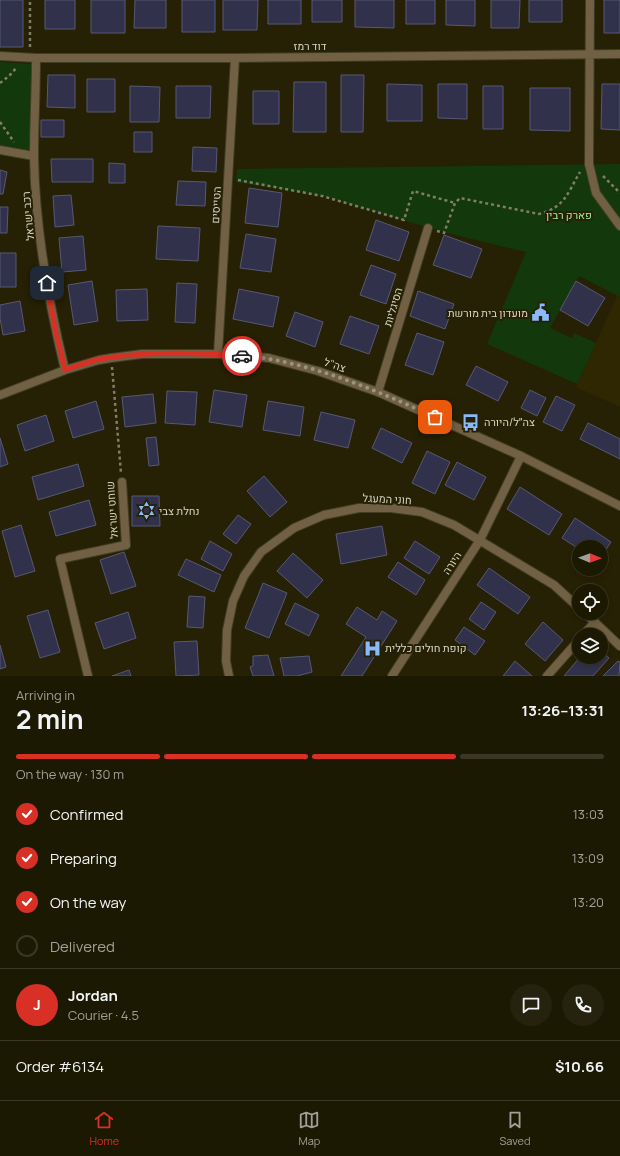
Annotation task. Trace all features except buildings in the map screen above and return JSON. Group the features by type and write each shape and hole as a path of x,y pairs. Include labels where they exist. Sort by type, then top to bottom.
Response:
{"street":[{"path":"590,0 589,167 596,193 620,226"},
{"name":"דוד רמז","path":"0,56 31,58 235,58 620,54"},
{"name":"רכב ישראל","path":"31,58 37,208 44,268 55,329 65,370"},
{"name":"הטייסים","path":"218,354 235,58"},
{"path":"0,150 34,156"},
{"name":"הסיגליות","path":"378,392 428,228"},
{"name":"צה\"ל","path":"0,395 65,370 111,358 142,354 218,354 269,358 318,371 378,392 522,456 620,506"},
{"name":"היורה","path":"392,676 480,540 522,456"},
{"name":"שוחט ישראל","path":"88,676 60,559 126,545 122,482"},
{"name":"חוני המעגל","path":"229,676 226,660 227,630 233,601 244,576 261,552 294,528 324,515 359,508 391,508 422,512 454,525 480,540 554,585 572,602"},
{"path":"589,628 595,622 620,646"},
{"path":"547,676 572,648"}],"path":[{"path":"0,83 31,58 30,0"},
{"path":"0,122 23,155"},
{"path":"428,228 444,233 455,203 460,198 539,214 550,211 564,200 582,168 594,168 620,193"},
{"path":"228,179 322,196 404,220 413,191 455,203"},
{"name":"שוחט ישראל","path":"111,358 122,482"}],"shaded area":[{"path":"617,296 620,297 620,407 576,387"}],"green space":[{"path":"0,62 32,64 30,152 0,146"},
{"name":"פארק רבין","path":"620,164 620,297 579,276 550,328 572,338 574,333 596,343 577,384 487,344 526,252 447,233 322,196 236,182 237,169"}],"way so far":[{"path":"242,356 269,358 318,371 378,392 435,417"}],"place":[{"name":"מועדון בית מורשת","path":"541,313"},
{"name":"צה״ל/היורה","path":"471,422"},
{"name":"נחלת צבי","path":"146,511"},
{"name":"קופת חולים כללית","path":"372,648"}],"route":[{"path":"47,283 55,329 65,370 99,360 142,354 218,354 242,356"}]}
